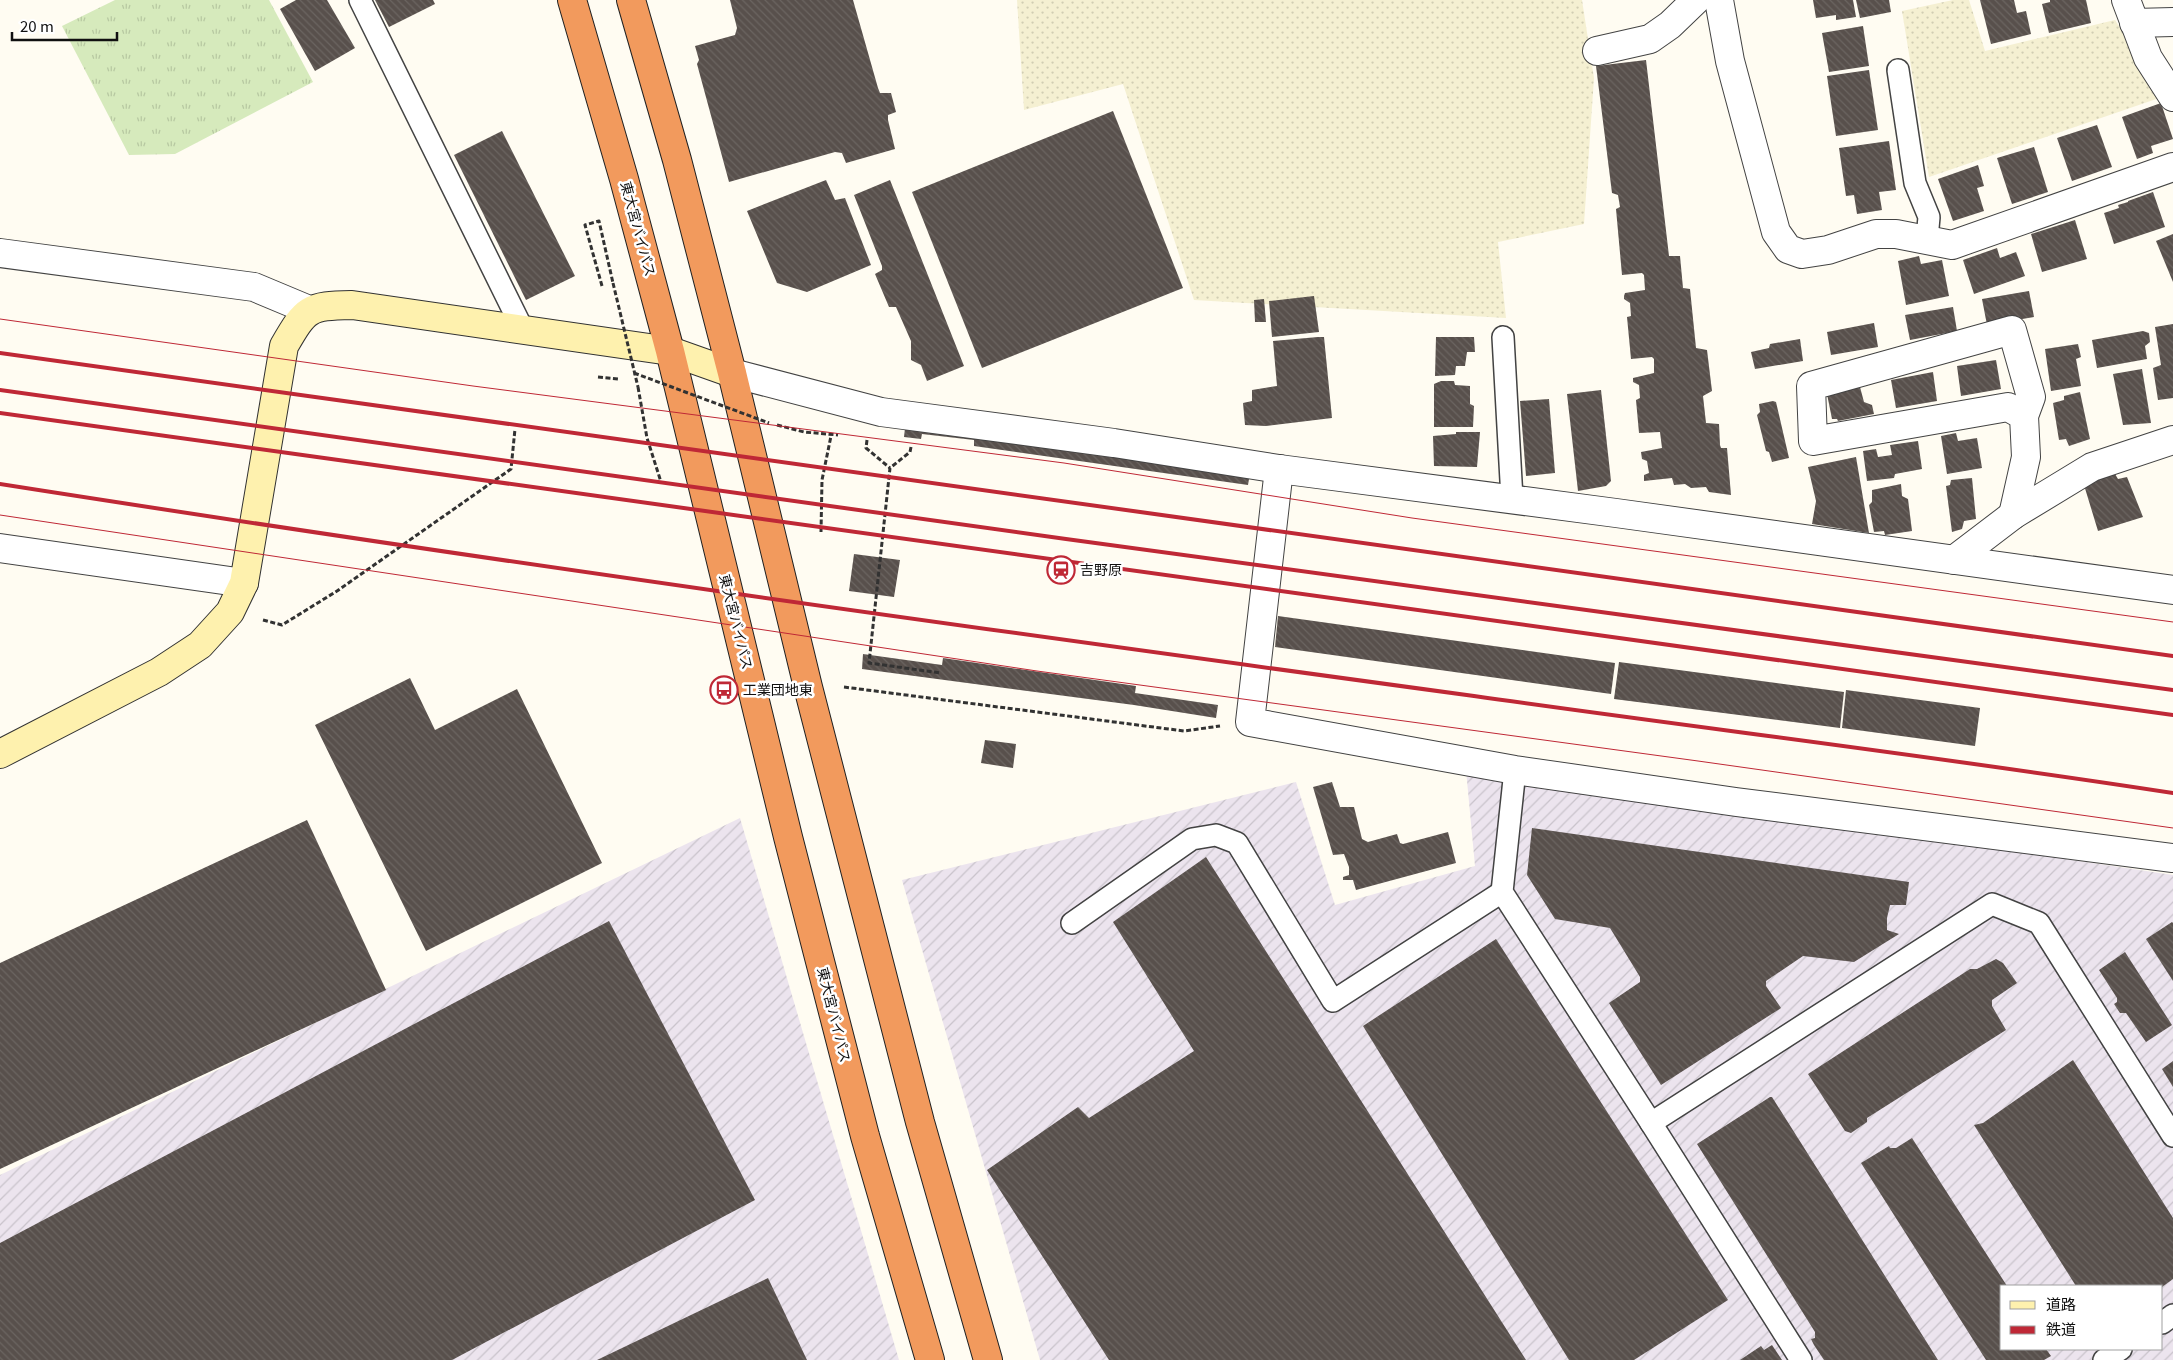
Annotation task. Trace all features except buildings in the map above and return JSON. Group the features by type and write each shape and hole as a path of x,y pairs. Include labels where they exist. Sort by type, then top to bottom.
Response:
{"highway":[{"name":"東大宮バイパス","path":"572,0 624,179 670,351 788,837 866,1136 930,1360"},
{"path":"631,0 679,170 732,373 808,687 920,1122 988,1360"}],"street":[{"path":"1597,51 1650,39 1670,25 1696,0"},
{"path":"1719,0 1730,61 1776,232 1788,248 1802,254 1819,252 1876,234 1896,234 1952,245 2173,167"},
{"path":"2130,12 2173,22"},
{"path":"2130,12 2148,58 2173,97"},
{"path":"0,253 254,287 309,310"},
{"path":"0,754 159,672 200,645 230,612 244,583 284,346 296,325 309,310 327,305 352,305 670,351 732,373 881,412 1114,443 1279,469 1512,499 2173,590"},
{"path":"2013,515 2026,457 2024,416 2031,397 2012,330 1812,386 1813,441 2008,407 2024,416"},
{"path":"1954,560 2013,515 2092,467 2173,440"},
{"path":"1279,469 1250,722 1514,770 1736,802 2173,857"},
{"path":"0,548 244,583"}],"lane":[{"path":"360,0 523,330"},
{"path":"1898,70 1915,183 1929,217 1927,240"},
{"path":"1504,337 1512,499"},
{"path":"1514,770 1502,892 1801,1360"},
{"path":"1072,923 1192,839 1216,835 1237,842 1333,1001 1502,892"},
{"path":"1651,1123 1992,904 2039,923 2173,1136"},
{"path":"2104,1360 2120,1350"}],"path":[{"path":"602,286 585,225 599,221 647,438 661,482"},
{"path":"634,373 769,422 804,432 838,436"},
{"path":"598,377 619,379"},
{"path":"230,612 282,625 338,591 511,469 515,429"},
{"path":"821,532 822,480 831,436"},
{"path":"911,445 910,452 890,468 869,663 941,673"},
{"path":"866,448 890,468"},
{"path":"844,687 1184,731 1250,722"}],"shaded area":[{"path":"1017,0 1582,0 1594,78 1584,224 1498,242 1506,318 1194,300 1123,84 1024,110"},
{"path":"1953,0 1969,0 1985,51 2115,20 2165,96 1929,177 1902,11"},
{"path":"1466,770 2173,875 2173,1360 1040,1360 902,880 1296,782 1335,905 1475,866"},
{"path":"740,818 899,1360 0,1360 0,1175"}],"green space":[{"path":"115,0 269,0 313,82 175,154 129,155 62,26"}],"tram line":[{"path":"0,319 473,386 1064,463 1412,518 2173,622"},
{"path":"0,515 1037,671 2173,828"}],"railway":[{"path":"0,353 2173,656"},
{"path":"0,390 1066,539 2173,690"},
{"path":"0,413 2173,715"},
{"path":"0,484 736,594 1999,767 2173,793"}],"place":[{"name":"吉野原","path":"1061,570"},
{"name":"工業団地東","path":"724,690"}]}
